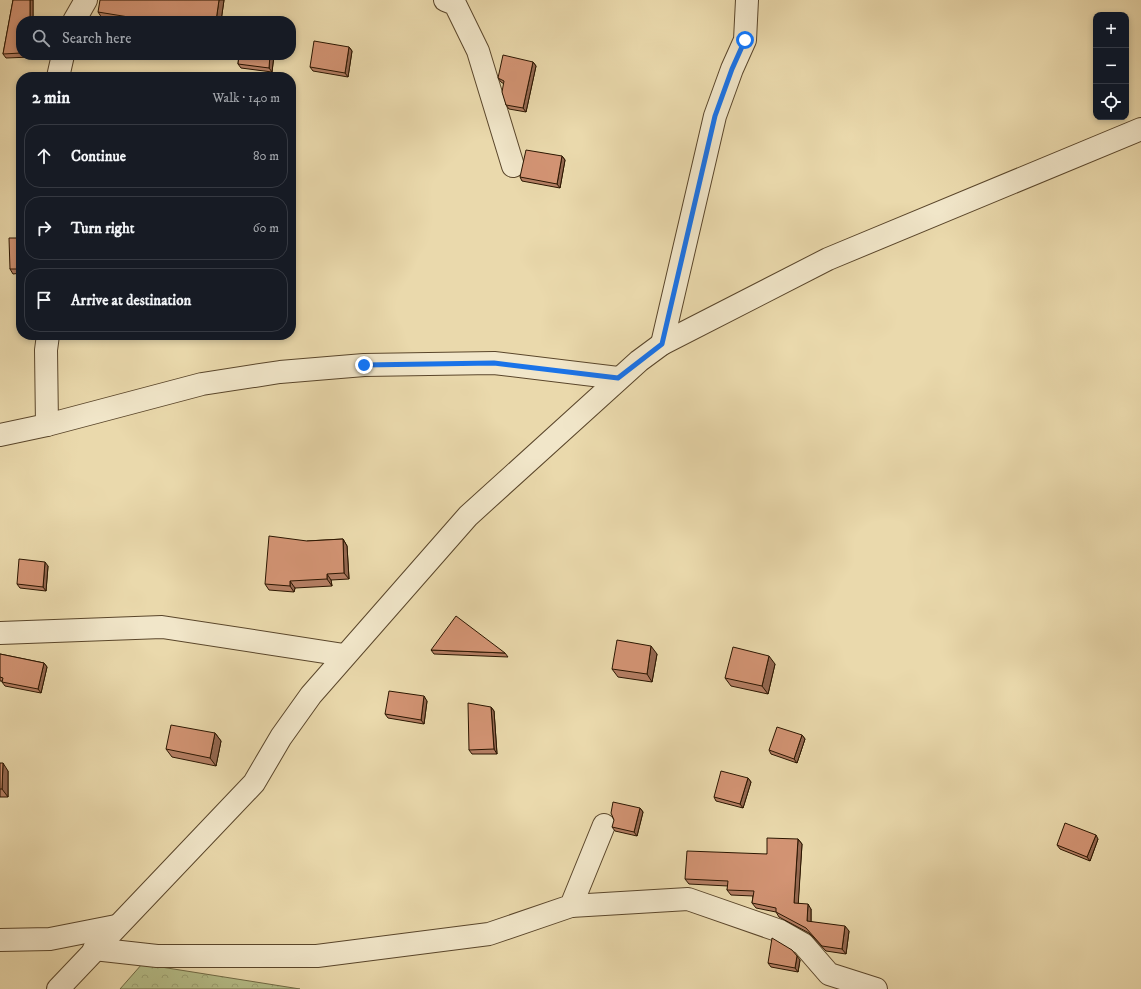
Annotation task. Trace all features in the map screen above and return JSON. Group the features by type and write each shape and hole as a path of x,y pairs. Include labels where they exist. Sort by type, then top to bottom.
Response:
{"street":[{"path":"77,16 86,0"},
{"path":"445,0 455,4 478,51 513,166"},
{"path":"662,344 715,116 732,69 745,40 747,0"},
{"path":"59,72 62,60"},
{"path":"58,989 94,949 254,783 280,737 311,695 344,655 468,516 584,412 618,378 662,344 828,259 1141,129"},
{"path":"47,340 46,350 47,426"},
{"path":"0,435 47,426 202,384 280,372 364,365 494,363 618,378"},
{"path":"0,633 162,627 344,655"},
{"path":"571,906 604,825"},
{"path":"94,949 157,956 318,956 489,934 571,906 688,899 780,931 803,944 829,974 876,989"},
{"path":"0,940 50,939 116,926"}],"green space":[{"path":"142,964 300,989 120,989"}],"building":[{"path":"13,0 30,0 30,16 16,16 16,53 3,54"},
{"path":"100,0 219,0 217,16 122,16 98,12"},
{"path":"314,41 349,47 345,73 310,67"},
{"path":"503,55 533,62 523,108 506,105 502,92 504,81 498,78"},
{"path":"238,60 270,60 269,68 238,64"},
{"path":"526,150 562,156 557,184 520,177"},
{"path":"9,238 16,238 16,269 10,269"},
{"path":"269,536 307,541 343,539 344,573 327,574 327,579 290,581 290,586 265,584"},
{"path":"19,559 45,562 43,587 17,584"},
{"path":"456,616 505,653 431,650"},
{"path":"617,640 651,646 647,674 612,669"},
{"path":"733,647 769,656 762,686 725,678"},
{"path":"0,654 44,663 38,689 2,682 3,678 0,677"},
{"path":"389,691 424,696 421,720 385,714"},
{"path":"468,703 491,707 494,749 469,750"},
{"path":"171,725 215,733 210,758 166,749"},
{"path":"777,727 802,735 794,759 769,750"},
{"path":"0,763 3,763 2,789 0,789"},
{"path":"721,771 748,778 740,804 714,797"},
{"path":"613,802 640,808 634,832 612,827 614,820 611,813"},
{"path":"1065,823 1096,835 1087,857 1057,845"},
{"path":"767,838 798,839 794,903 808,904 807,921 845,926 842,949 822,946 806,928 776,912 776,908 752,903 754,891 727,890 728,881 685,879 687,851 767,854"},
{"path":"772,938 792,950 797,956 795,968 768,963"}],"route":[{"path":"364,365 494,363 618,378 662,344 715,116 732,69 745,40"}]}
